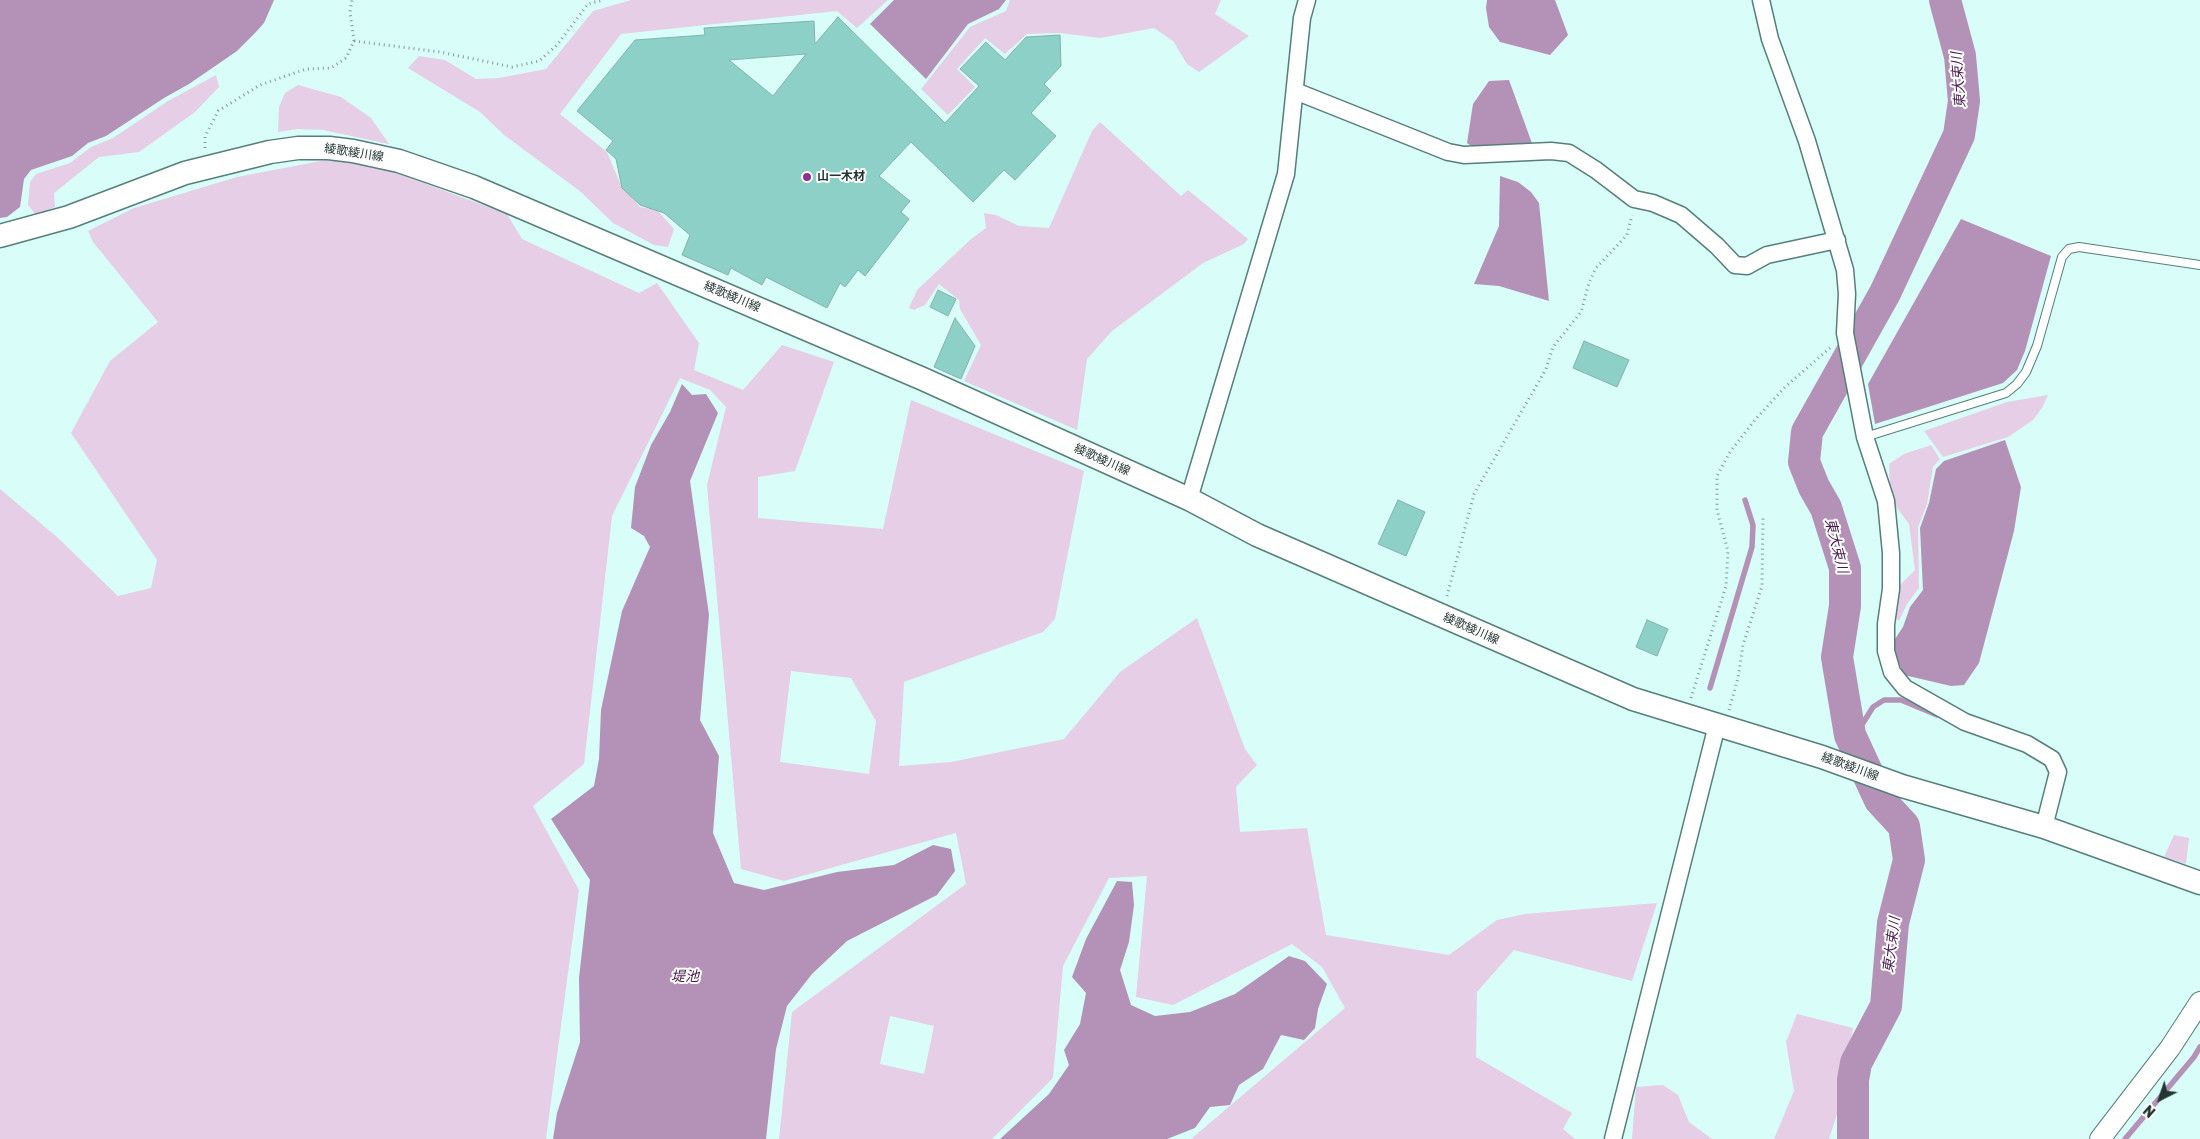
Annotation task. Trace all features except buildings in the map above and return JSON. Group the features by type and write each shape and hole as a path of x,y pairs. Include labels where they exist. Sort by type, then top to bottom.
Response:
{"main road":[{"name":"綾歌綾川線","path":"0,236 69,217 207,166 298,148 354,151 422,168 474,187 914,375 1189,499 1257,535 1633,699 1822,757 1902,786 2044,827 2200,883"}],"street":[{"path":"1189,499 1286,174 1302,18 1306,0"},
{"path":"1761,0 1770,39 1807,141 1845,270 1848,294 1846,338 1865,437 1886,501 1891,553 1891,589 1886,624 1886,651 1892,672 1905,688 1965,722 2027,744 2052,759 2058,772 2044,827"},
{"path":"1296,91 1448,152 1464,155 1551,151 1569,153 1596,170 1634,199 1653,203 1681,215 1736,265 1747,266 1767,255 1837,240"},
{"path":"1613,1139 1721,726"},
{"path":"2100,1139 2170,1048 2200,1002"}],"lane":[{"path":"1865,437 2006,393 2017,384 2026,372 2037,346 2062,257 2069,249 2079,247 2200,265"}],"path":[{"path":"207,166 205,136 218,111 260,86 306,69 332,68 346,58 354,41 350,12 352,0"},
{"path":"354,41 440,52 512,67 539,61 557,46 588,4 603,0"},
{"path":"1442,616 1474,494 1546,368 1553,347 1581,312 1589,282 1596,268 1627,235 1632,224 1634,199"},
{"path":"1686,715 1726,586 1728,551 1717,510 1717,476 1730,452 1754,421 1785,387 1846,338"},
{"path":"1721,726 1738,678 1746,632 1762,586 1762,515"}],"shaded area":[{"path":"631,0 888,0 857,28 837,11 621,34 560,114 607,152 620,183 640,207 657,210 674,229 668,247 654,245 613,223 581,192 504,135 480,112 408,68 419,56 445,60 476,79 499,78 546,69 593,11"},
{"path":"1010,0 1221,0 1215,14 1249,36 1199,72 1187,64 1173,41 1154,28 1100,38 1060,33 1027,34 1005,54 985,38 957,69 975,87 948,115 921,89 970,27 1006,11"},
{"path":"216,75 219,87 195,112 139,152 99,157 54,193 55,207 36,215 28,205 30,182 36,174 70,163 91,147 113,138 168,101"},
{"path":"298,85 341,97 371,118 389,144 323,130 298,129 278,132 279,107 285,93"},
{"path":"1100,122 1181,196 1188,190 1248,239 1244,244 1203,263 1112,331 1087,359 1077,430 964,381 981,345 960,309 959,300 939,284 925,305 914,310 909,308 917,290 971,239 986,228 984,213 996,215 1019,226 1049,228 1092,131"},
{"path":"326,160 375,165 507,214 522,239 639,293 657,283 699,343 694,370 743,390 782,345 834,362 795,471 758,477 758,518 883,529 911,400 1084,471 1055,619 1043,632 904,682 899,766 951,762 1064,739 1120,672 1197,618 1245,749 1257,765 1236,787 1240,832 1307,828 1326,935 1449,955 1497,920 1525,914 1657,903 1632,981 1514,950 1477,992 1476,1057 1572,1113 1563,1129 1575,1139 1191,1139 1345,1008 1322,967 1292,944 1173,1005 1136,997 1147,876 1109,878 1063,966 1053,1078 992,1139 779,1139 792,1012 966,884 956,833 784,881 741,869 707,485 726,407 710,390 680,378 612,516 584,764 533,806 579,890 546,1139 0,1139 0,489 57,537 118,596 151,588 157,560 71,433 110,361 158,322 93,242 88,231 134,208 237,177","holes":["791,671 851,678 876,721 869,774 780,762","890,1016 934,1026 924,1074 880,1064"]},
{"path":"2048,395 2042,408 2033,420 2008,437 1943,457 1924,431 2007,402"},
{"path":"1931,445 1940,459 1933,467 1927,504 1918,527 1919,588 1907,604 1899,621 1895,618 1899,586 1915,570 1909,524 1894,504 1890,490 1889,464 1904,454"},
{"path":"2174,835 2189,838 2186,864 2164,857"},
{"path":"1797,1014 1853,1028 1839,1108 1829,1139 1774,1139 1794,1091 1786,1042"},
{"path":"1663,1085 1678,1095 1689,1122 1712,1139 1632,1139 1636,1087"}],"water":[{"path":"0,0 274,0 264,23 237,51 189,84 106,136 88,143 72,156 31,170 24,179 20,207 7,217 0,218"},
{"path":"894,0 1006,0 999,9 968,24 926,79 870,24"},
{"path":"1487,0 1555,0 1568,35 1550,55 1500,42 1489,27 1486,8"},
{"path":"1509,80 1533,146 1477,150 1467,143 1473,104 1489,81"},
{"path":"1500,176 1518,182 1531,192 1539,203 1549,301 1499,286 1474,284 1499,226"},
{"path":"1961,219 2051,256 2025,351 2017,370 2003,383 1875,424 1868,384"},
{"name":"堤池","path":"682,384 692,395 706,394 718,413 690,481 709,615 700,720 719,756 713,833 734,883 764,890 837,872 894,865 933,845 951,849 955,871 937,895 847,941 812,974 787,1006 776,1049 766,1139 553,1139 557,1113 580,1042 579,978 590,880 551,819 594,786 599,759 601,710 622,611 650,547 644,536 631,528 635,487 651,445 670,412"},
{"path":"2005,440 2021,487 2014,531 1979,663 1964,685 1951,686 1904,675 1891,645 1903,627 1910,607 1923,590 1920,528 1929,503 1936,469 1944,461"},
{"path":"1117,881 1132,882 1134,905 1129,942 1120,970 1131,1005 1155,1016 1190,1012 1235,994 1289,956 1305,961 1327,984 1318,1009 1315,1028 1304,1040 1281,1035 1263,1069 1239,1085 1230,1105 1210,1107 1195,1128 1167,1139 1000,1139 1049,1094 1069,1065 1064,1050 1080,1024 1086,993 1072,977 1086,939"}],"waterway":[{"name":"東大束川","path":"1853,1139 1853,1080 1856,1063 1886,1006 1893,923 1909,860 1904,826 1880,800 1850,735 1837,657 1845,606 1845,568 1826,508 1814,487 1804,462 1807,432 1885,293 1959,135 1964,101 1960,56 1945,0"},
{"path":"1710,688 1752,547 1753,525 1745,500"},
{"path":"1850,735 1863,723 1873,707 1884,700 1901,700 1937,715"},
{"path":"2125,1139 2194,1057 2200,1047"}],"place":[{"name":"山一木材","path":"807,177"}]}
